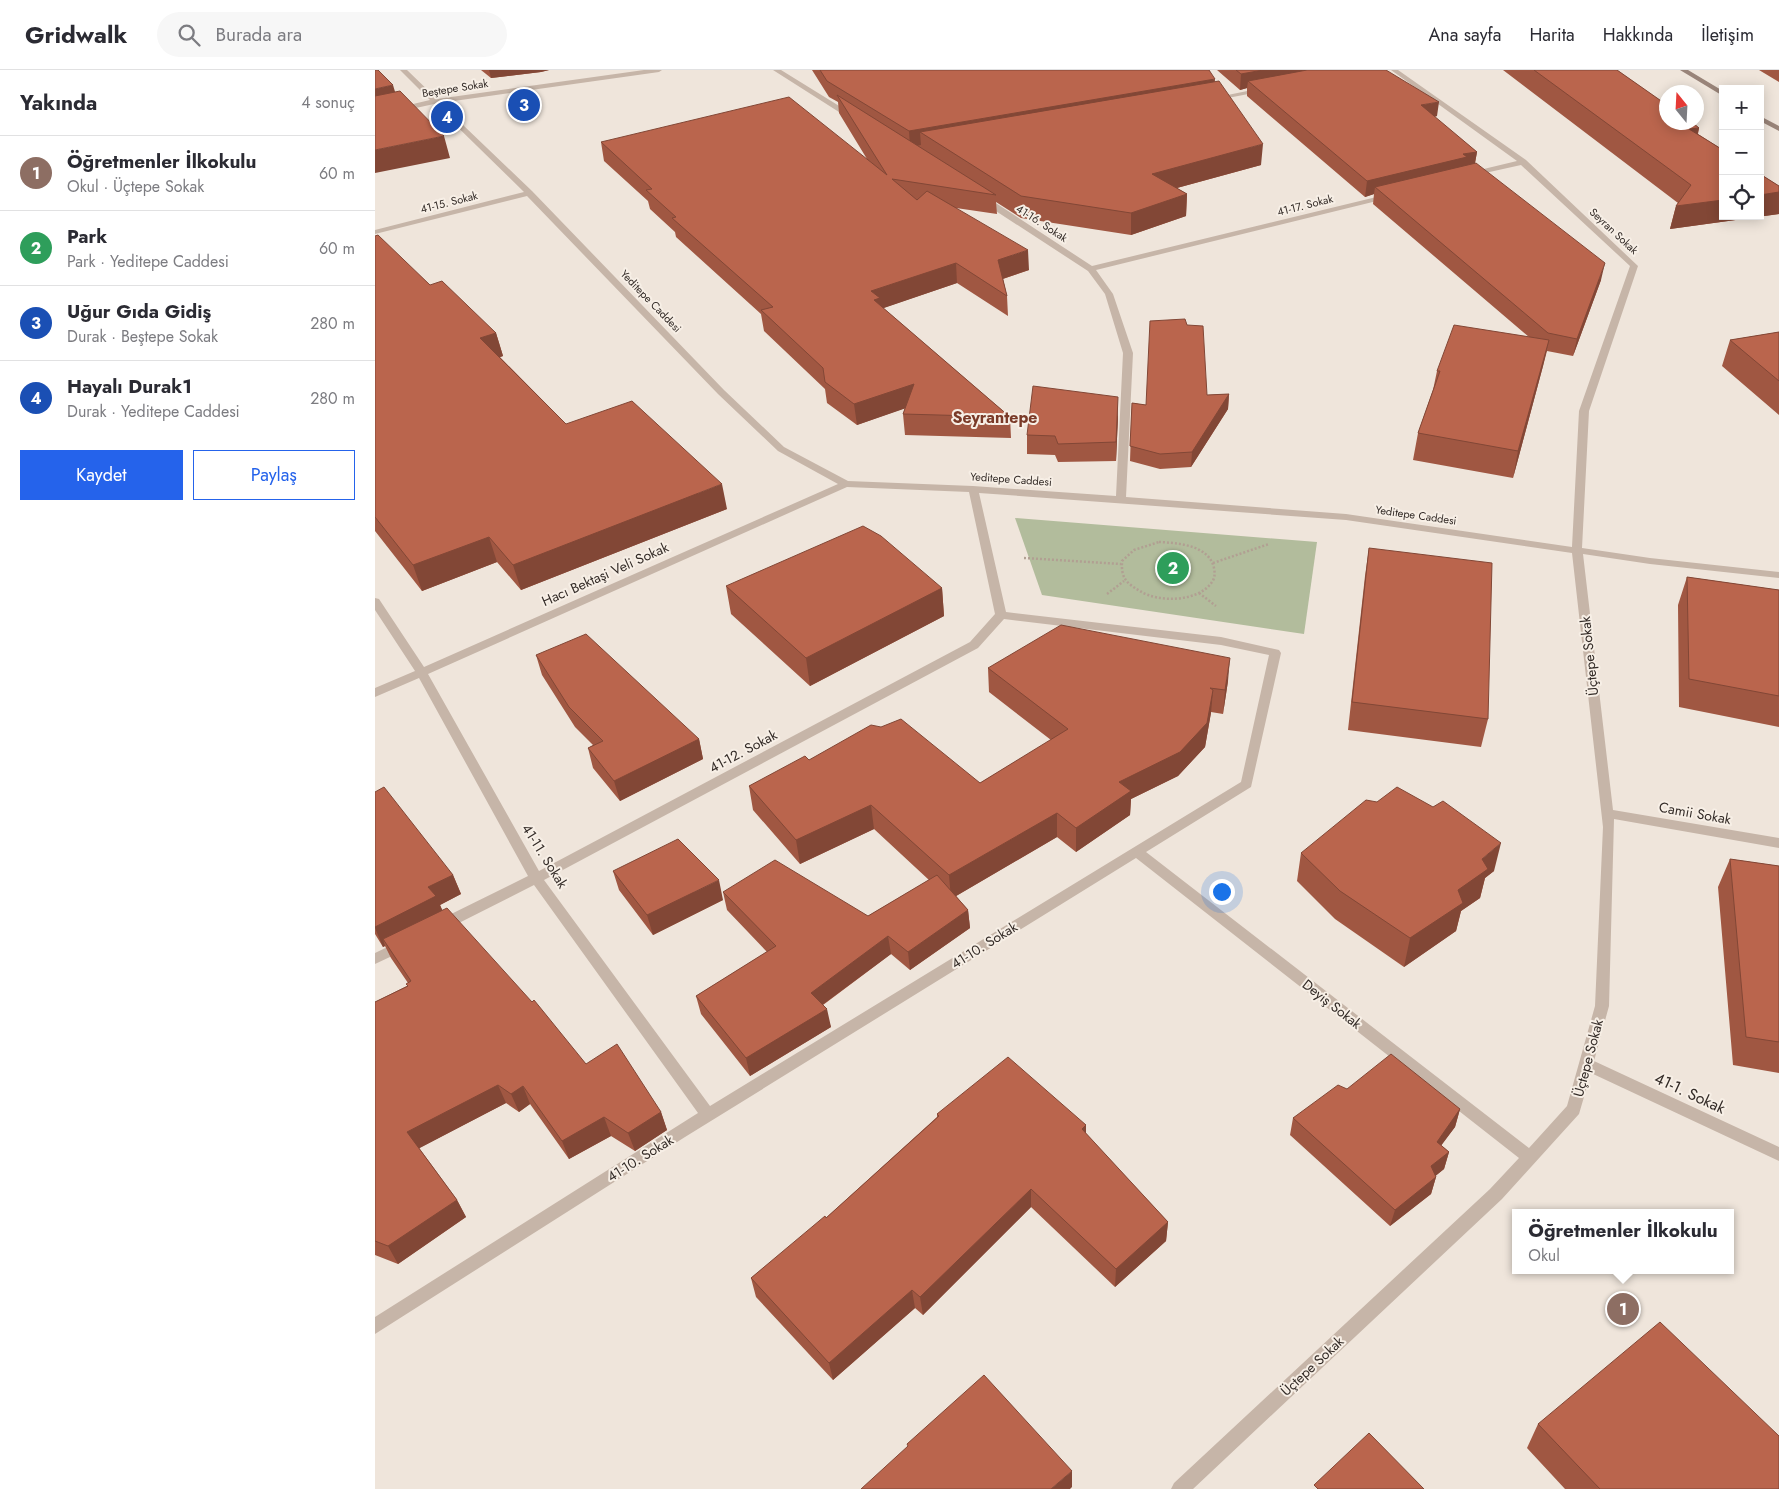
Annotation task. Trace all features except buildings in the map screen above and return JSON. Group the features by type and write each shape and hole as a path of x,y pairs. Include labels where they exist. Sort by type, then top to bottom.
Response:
{"street":[{"name":"Yeditepe Caddesi","path":"403,70 529,192 721,392 781,449 846,484 973,489 1346,517 1577,551 1779,575"},
{"name":"Beştepe Sokak","path":"375,115 437,101 659,70"},
{"path":"776,70 859,121"},
{"name":"Seyran Sokak","path":"1394,70 1523,162 1634,266 1584,411 1577,551"},
{"path":"1683,70 1719,92"},
{"path":"1201,101 1269,88"},
{"path":"1764,120 1779,129"},
{"path":"1466,176 1523,162"},
{"name":"41-15. Sokak","path":"375,232 529,192"},
{"name":"41-17. Sokak","path":"1091,269 1399,193"},
{"name":"41-16. Sokak","path":"976,194 1091,269 1109,294 1128,353 1121,500"},
{"name":"Hacı Bektaşi Veli Sokak","path":"375,692 846,484"},
{"path":"973,489 1001,615"},
{"name":"Üçtepe Sokak","path":"1180,1489 1496,1194 1574,1109 1602,1006 1609,827 1577,551"},
{"name":"41-11. Sokak","path":"375,600 421,672 536,878 709,1115"},
{"name":"41-10. Sokak","path":"375,1326 709,1115 1247,784 1275,653 1221,641 1001,615"},
{"name":"41-12. Sokak","path":"434,929 536,878 974,645 1001,615"},
{"name":"Camii Sokak","path":"1607,813 1779,843"},
{"name":"Deyiş Sokak","path":"1136,852 1529,1157"},
{"path":"375,958 417,937"},
{"name":"41-1. Sokak","path":"1586,1064 1779,1154"}],"path":[{"path":"1159,542 1172,542 1185,544 1206,554 1213,563 1215,571 1213,580 1199,592 1185,598 1169,599 1147,596 1132,588 1124,581 1120,572 1121,564 1125,556 1134,549 1159,542"},
{"path":"987,556 1121,564"}],"green space":[{"path":"1015,518 1317,542 1304,634 1042,595"}],"place":[{"name":"Uğur Gıda Gidiş","path":"524,105"},
{"name":"Hayalı Durak1","path":"447,117"},
{"name":"Park","path":"1173,568"},
{"name":"Öğretmenler İlkokulu","path":"1623,1309"}],"district":[{"name":"Seyrantepe","path":"995,417"}]}
